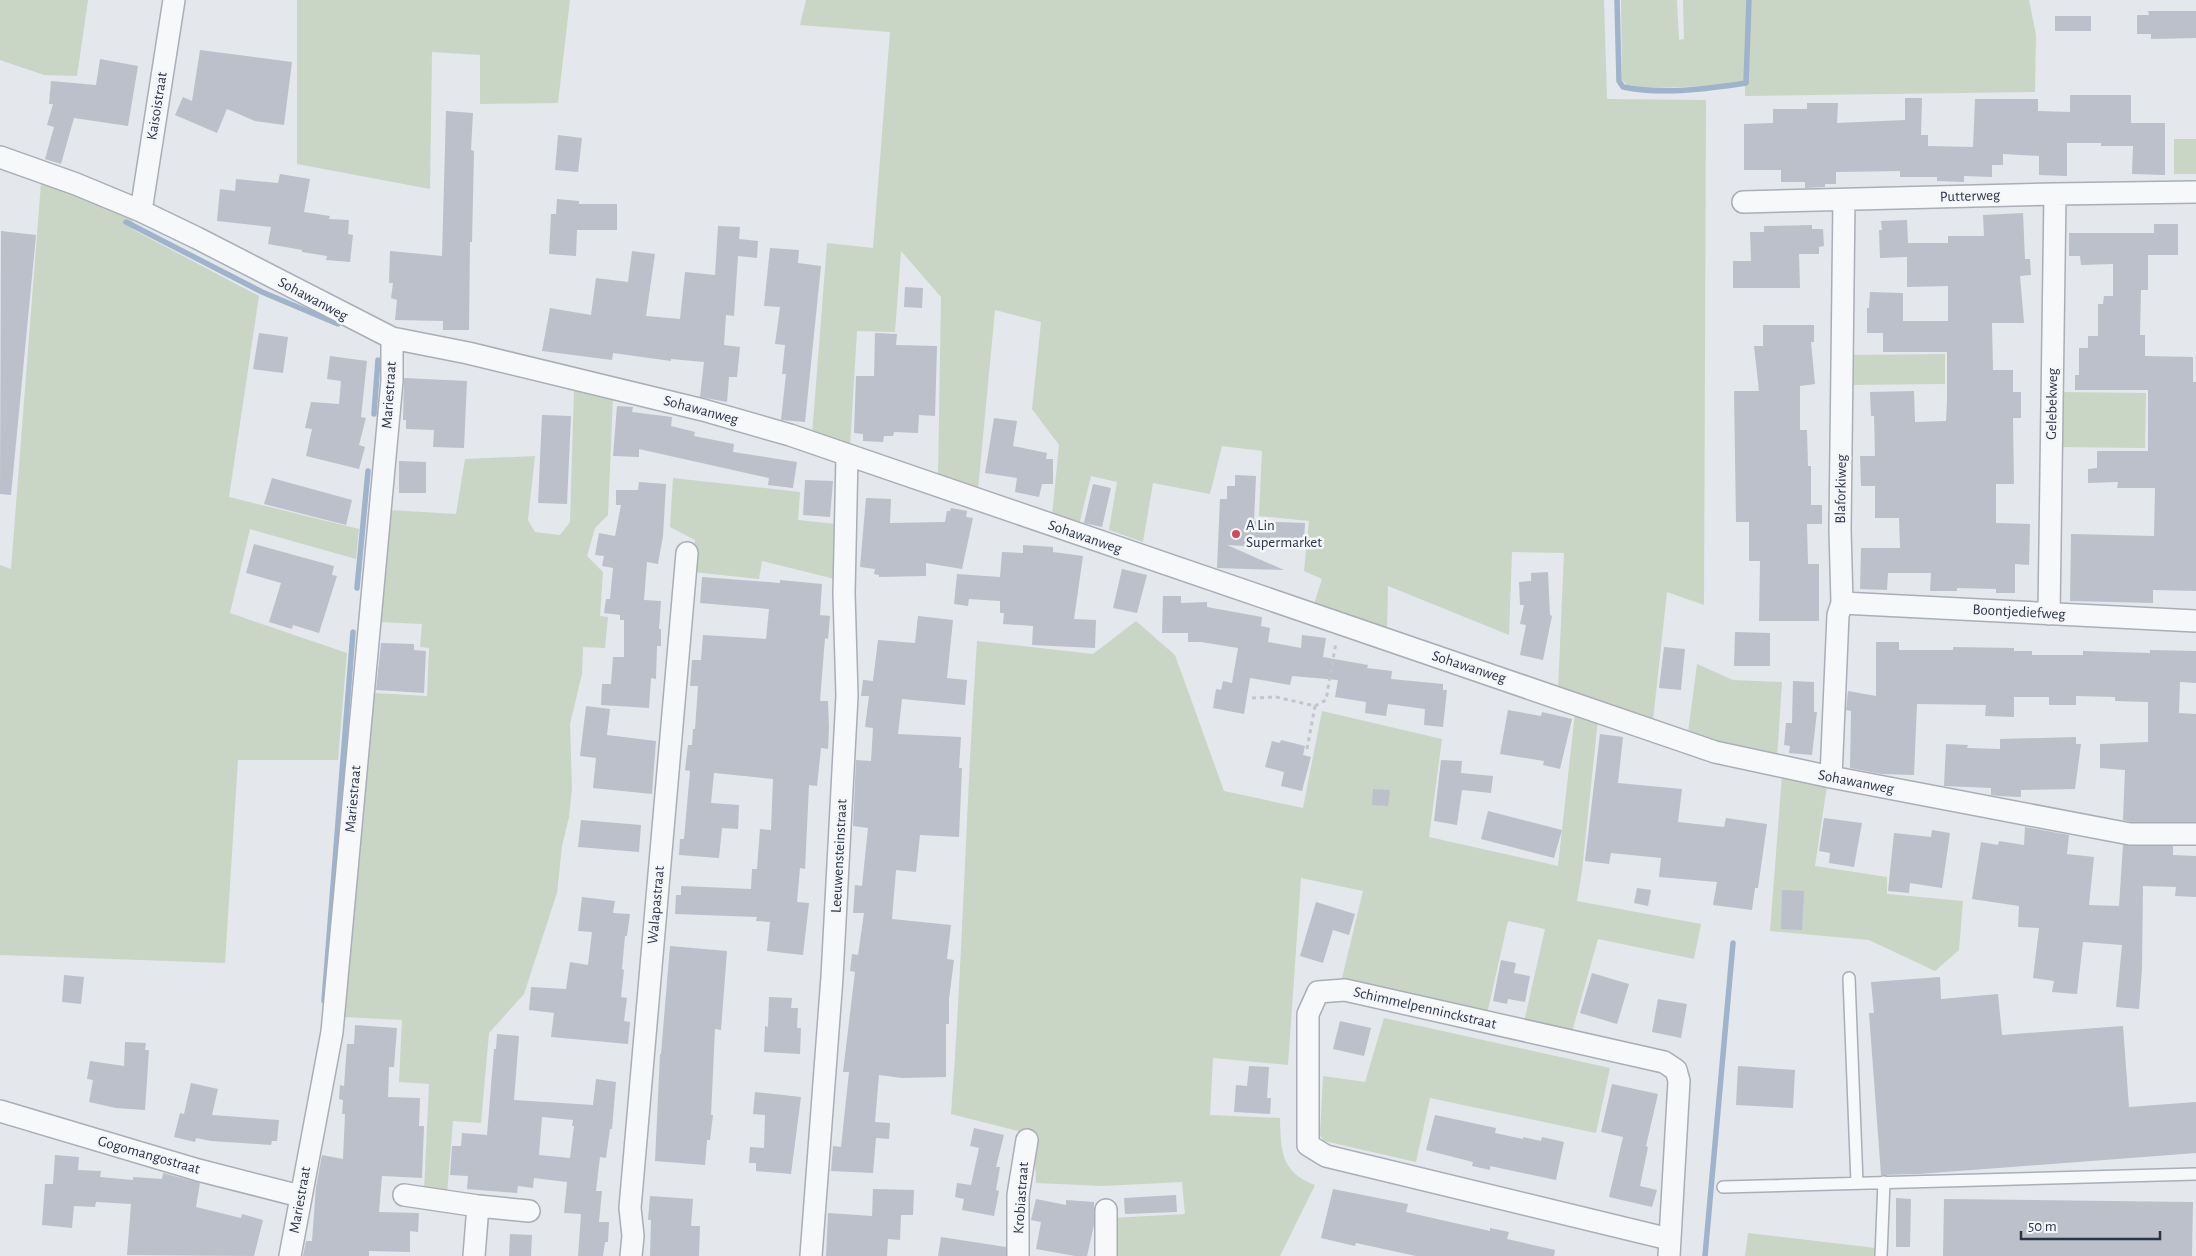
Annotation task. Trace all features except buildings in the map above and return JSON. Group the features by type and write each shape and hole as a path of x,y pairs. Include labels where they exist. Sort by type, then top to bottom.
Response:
{"street":[{"name":"Kaisoistraat","path":"141,212 174,0"},
{"name":"Sohawanweg","path":"0,157 76,184 141,212 197,238 392,338 468,353 703,410 790,435 1715,752 1831,777 2130,834 2196,834"},
{"name":"Putterweg","path":"1743,202 2196,192"},
{"name":"Gelebekweg","path":"2049,614 2054,194"},
{"name":"Blaforkiweg","path":"1831,777 1838,615 1842,603 1840,530 1844,200"},
{"name":"Mariestraat","path":"290,1256 332,1032 392,381 392,338"},
{"name":"Leeuwensteinstraat","path":"811,1256 832,977 847,696 844,593 847,456"},
{"name":"Walapastraat","path":"631,1256 633,1236 630,1208 687,553"},
{"name":"Boontjediefweg","path":"1842,603 2196,621"},
{"name":"Schimmelpenninckstraat","path":"1345,990 1664,1062 1676,1070 1679,1081 1669,1247 1326,1156 1308,1145 1308,1014 1318,992 1345,990"},
{"name":"Gogomangostraat","path":"0,1111 198,1170 300,1196"},
{"name":"Krobiastraat","path":"1018,1256 1018,1195 1027,1140"},
{"path":"404,1195 478,1206 529,1211"},
{"path":"474,1256 478,1206"},
{"path":"1106,1210 1106,1256"}],"lane":[{"path":"1849,978 1857,1183"},
{"path":"1724,1187 2196,1174"},
{"path":"1881,1256 1884,1182"}],"path":[{"path":"1252,698 1276,696 1315,706 1326,700 1339,624"},
{"path":"1307,748 1315,706"}],"green space":[{"path":"0,0 88,0 77,76 44,75 0,60"},
{"path":"297,0 570,0 558,103 480,104 480,55 432,52 430,189 297,164"},
{"path":"806,0 1604,0 1607,99 1706,100 1704,605 1667,592 1653,720 1558,690 1564,553 1512,552 1509,635 1388,586 1387,630 1314,604 1322,579 1304,571 1309,521 1259,516 1262,451 1222,446 1210,494 1153,483 1143,542 1109,530 1117,482 1091,476 1079,525 1052,516 1059,445 1032,409 1041,322 995,310 978,490 938,477 941,297 901,251 895,332 857,331 850,447 812,435 827,243 873,248 890,32 800,25"},
{"path":"1621,0 1677,0 1679,40 1684,39 1683,0 2029,0 2036,35 2035,92 1745,96 1745,83 1665,88 1635,87 1627,85 1622,79"},
{"path":"2174,139 2196,139 2196,174 2174,174"},
{"path":"41,183 133,215 132,229 259,296 229,497 359,529 356,559 250,529 230,613 347,653 338,760 238,760 225,963 0,955 0,565 11,569"},
{"path":"1945,354 1945,384 1849,385 1848,355"},
{"path":"574,389 613,397 608,515 595,528 587,556 603,572 600,616 608,617 605,648 583,647 582,674 570,724 572,788 569,817 562,846 557,893 524,994 489,1033 481,1123 453,1121 447,1194 424,1191 429,1084 399,1082 402,1020 342,1017 374,693 427,696 429,648 420,647 422,624 379,622 390,510 456,514 465,459 535,456 528,520 535,532 560,535 570,522"},
{"path":"2059,392 2146,393 2145,448 2059,447"},
{"path":"673,478 800,492 798,520 836,524 835,579 762,561 759,579 693,572 695,540 670,527"},
{"path":"1136,621 1175,655 1224,791 1303,808 1322,711 1442,739 1429,837 1558,866 1575,713 1598,719 1582,871 1577,901 1701,924 1694,959 1598,939 1572,1032 1524,1022 1545,929 1508,921 1487,1014 1341,982 1363,891 1301,878 1288,1065 1213,1058 1210,1115 1280,1118 1282,1150 1289,1167 1303,1180 1315,1185 1280,1256 1112,1256 1112,1218 1185,1214 1182,1182 1103,1186 1036,1183 1034,1135 951,1114 959,996 977,641 1093,654"},
{"path":"1697,664 1733,680 1782,682 1777,759 1688,733"},
{"path":"1782,775 1827,786 1815,866 1887,877 1887,894 1963,901 1959,950 1935,971 1869,940 1770,931"},
{"path":"1384,1018 1610,1068 1596,1133 1430,1098 1416,1162 1324,1141 1320,1135 1323,1076 1365,1082"},
{"path":"1748,1233 1884,1249 1884,1256 1745,1256"}],"waterway":[{"path":"1617,0 1619,81 1623,87 1653,91 1700,89 1746,83 1749,0"},
{"path":"126,222 262,292 338,324"},
{"path":"374,414 378,360"},
{"path":"357,588 368,471"},
{"path":"324,1001 353,632"},
{"path":"1705,1256 1733,943"}],"place":[{"name":"A Lin Supermarket","path":"1236,534"}]}
